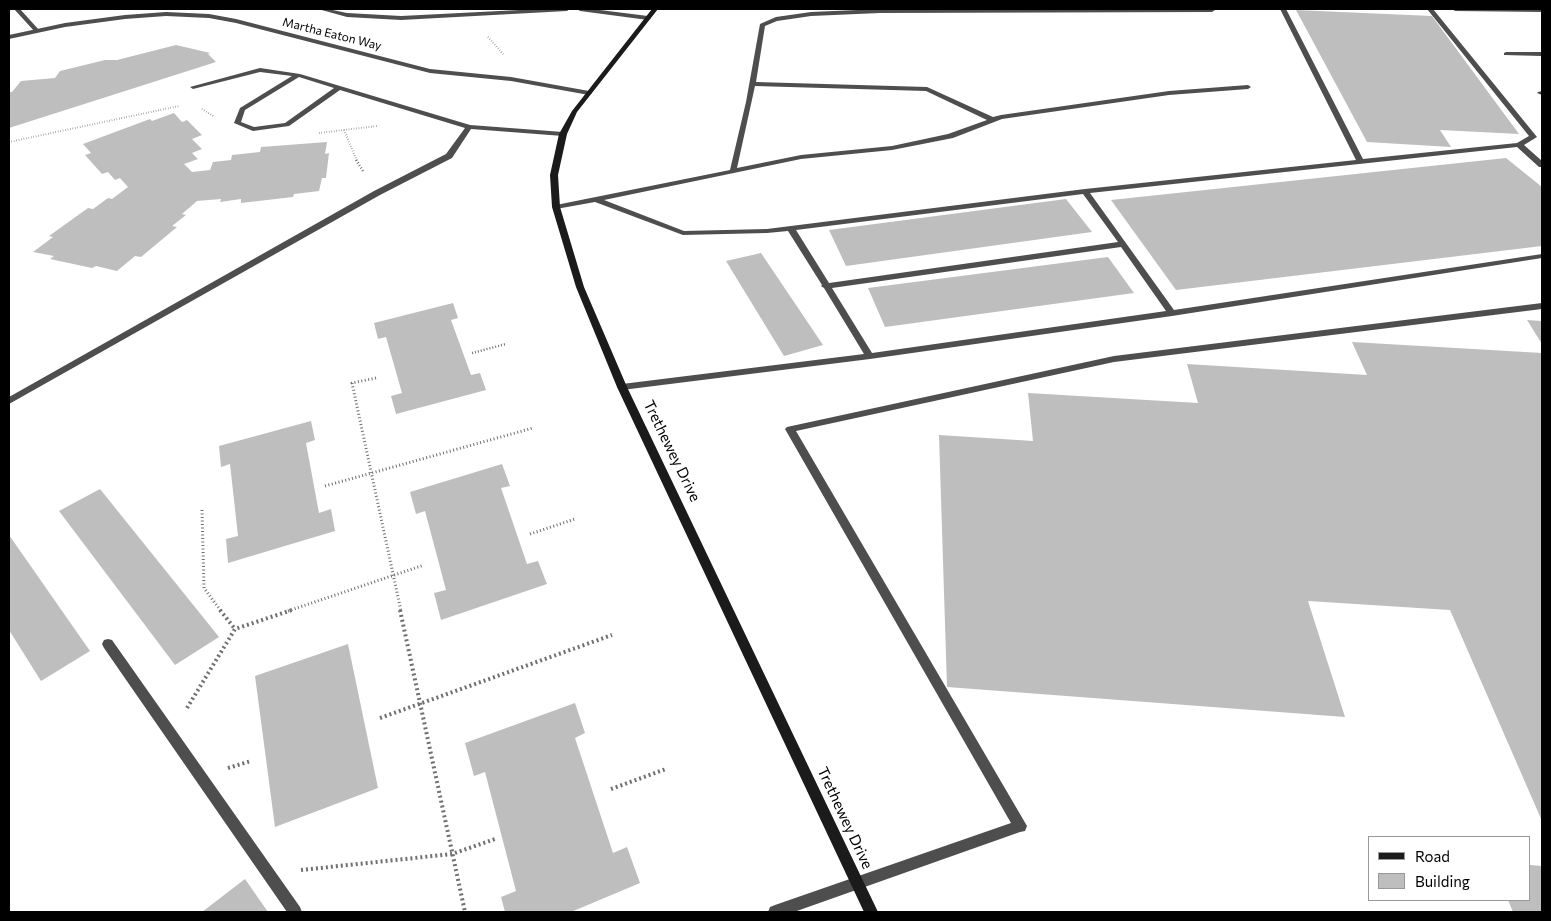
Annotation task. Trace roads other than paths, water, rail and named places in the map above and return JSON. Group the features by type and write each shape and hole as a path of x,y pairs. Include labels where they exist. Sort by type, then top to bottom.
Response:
{"main road":[{"name":"Trethewey Drive","path":"655,9 574,112 563,134 554,175 556,206 580,287 622,387 871,912"}],"street":[{"path":"17,9 37,31"},
{"path":"321,9 347,15 401,18 567,9"},
{"path":"580,9 648,18"},
{"path":"1282,9 1360,161"},
{"path":"1430,9 1533,137"},
{"path":"1455,9 1542,10"},
{"path":"733,171 762,25 776,19 811,14 880,12 1212,10"},
{"name":"Martha Eaton Way","path":"9,37 132,16 178,14 209,16 236,21 430,71 511,79 589,93"},
{"path":"1506,54 1542,54"},
{"path":"193,87 260,70 298,75 469,127 563,134"},
{"path":"298,75 242,109 237,123 254,129 287,125 340,87"},
{"path":"751,84 927,89 993,120"},
{"path":"556,206 596,200 801,158 902,146 950,136 993,120 1104,102 1248,86"},
{"path":"9,401 377,193 449,156 469,127"},
{"path":"596,200 683,233 767,231 1085,191 1519,145 1533,137 1542,137"},
{"path":"1519,145 1542,164"},
{"path":"1085,191 1172,313"},
{"path":"790,227 870,356"},
{"path":"825,286 1123,244"},
{"path":"622,387 870,356 1172,313 1542,256"},
{"path":"775,912 1020,826 790,429 1114,359 1542,306"},
{"path":"108,644 295,912"}]}
